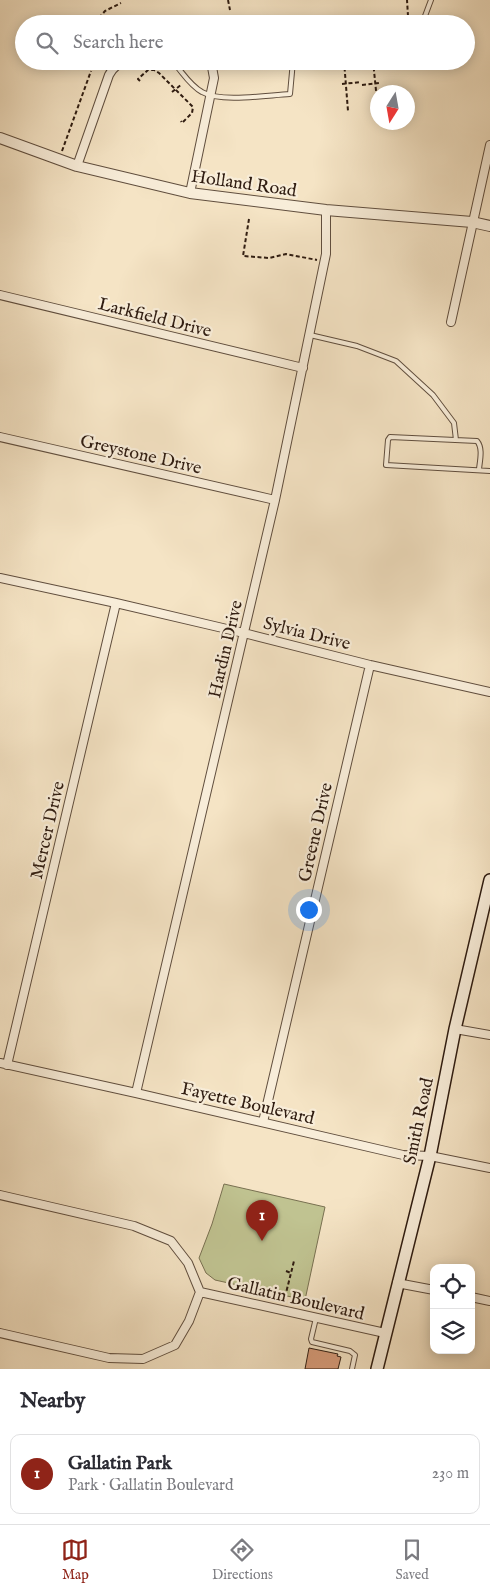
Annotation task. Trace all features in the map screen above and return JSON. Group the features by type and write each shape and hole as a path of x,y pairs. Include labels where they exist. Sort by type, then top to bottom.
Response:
{"main road":[{"name":"Smith Road","path":"377,1369 430,1156 455,1028 488,898 490,880"}],"street":[{"path":"77,166 112,70"},
{"path":"190,193 214,74 213,70"},
{"name":"Holland Road","path":"0,138 77,166 190,193 326,210 472,222 490,226"},
{"path":"451,322 490,145"},
{"name":"Hardin Drive","path":"136,1093 276,500 324,261 326,210"},
{"name":"Larkfield Drive","path":"0,296 304,368"},
{"name":"Greystone Drive","path":"0,437 276,500"},
{"name":"Sylvia Drive","path":"0,578 116,602 370,665 490,692"},
{"name":"Mercer Drive","path":"4,1064 116,602"},
{"name":"Greene Drive","path":"263,1122 370,665"},
{"path":"455,1028 490,1035"},
{"name":"Fayette Boulevard","path":"4,1064 403,1155 430,1156 490,1168"},
{"path":"0,1195 134,1226 171,1241 188,1263 200,1292 190,1321 174,1344 143,1359 109,1358 0,1333"},
{"path":"397,1283 430,1289"},
{"name":"Gallatin Boulevard","path":"200,1292 385,1333"},
{"path":"475,1298 490,1301"}],"lane":[{"path":"425,15 431,0"},
{"path":"180,70 202,92 221,98 290,94 292,70"},
{"path":"310,336 357,346 396,361 433,395 454,424 456,440"},
{"path":"479,469 480,444 472,440 390,437 387,442 386,464 490,471"},
{"path":"316,1317 312,1342 350,1351 355,1355 352,1369"}],"path":[{"path":"228,0 230,10"},
{"path":"407,0 408,15"},
{"path":"102,15 105,11 121,3"},
{"path":"140,81 138,79 146,71 154,70 175,90 193,109 192,113 181,122"},
{"path":"345,70 348,111"},
{"path":"374,70 375,83"},
{"path":"58,160 91,71"},
{"path":"172,92 187,79"},
{"path":"342,84 379,83"},
{"path":"249,219 243,256 269,258 286,254 324,261"},
{"path":"285,1297 295,1261"},
{"path":"286,1271 291,1272"}],"green space":[{"path":"224,1184 325,1207 305,1300 215,1280 206,1273 199,1258"}],"building":[{"path":"309,1348 338,1354 337,1356 341,1357 338,1369 305,1369"}],"place":[{"name":"Gallatin Park","path":"262,1241"}]}
